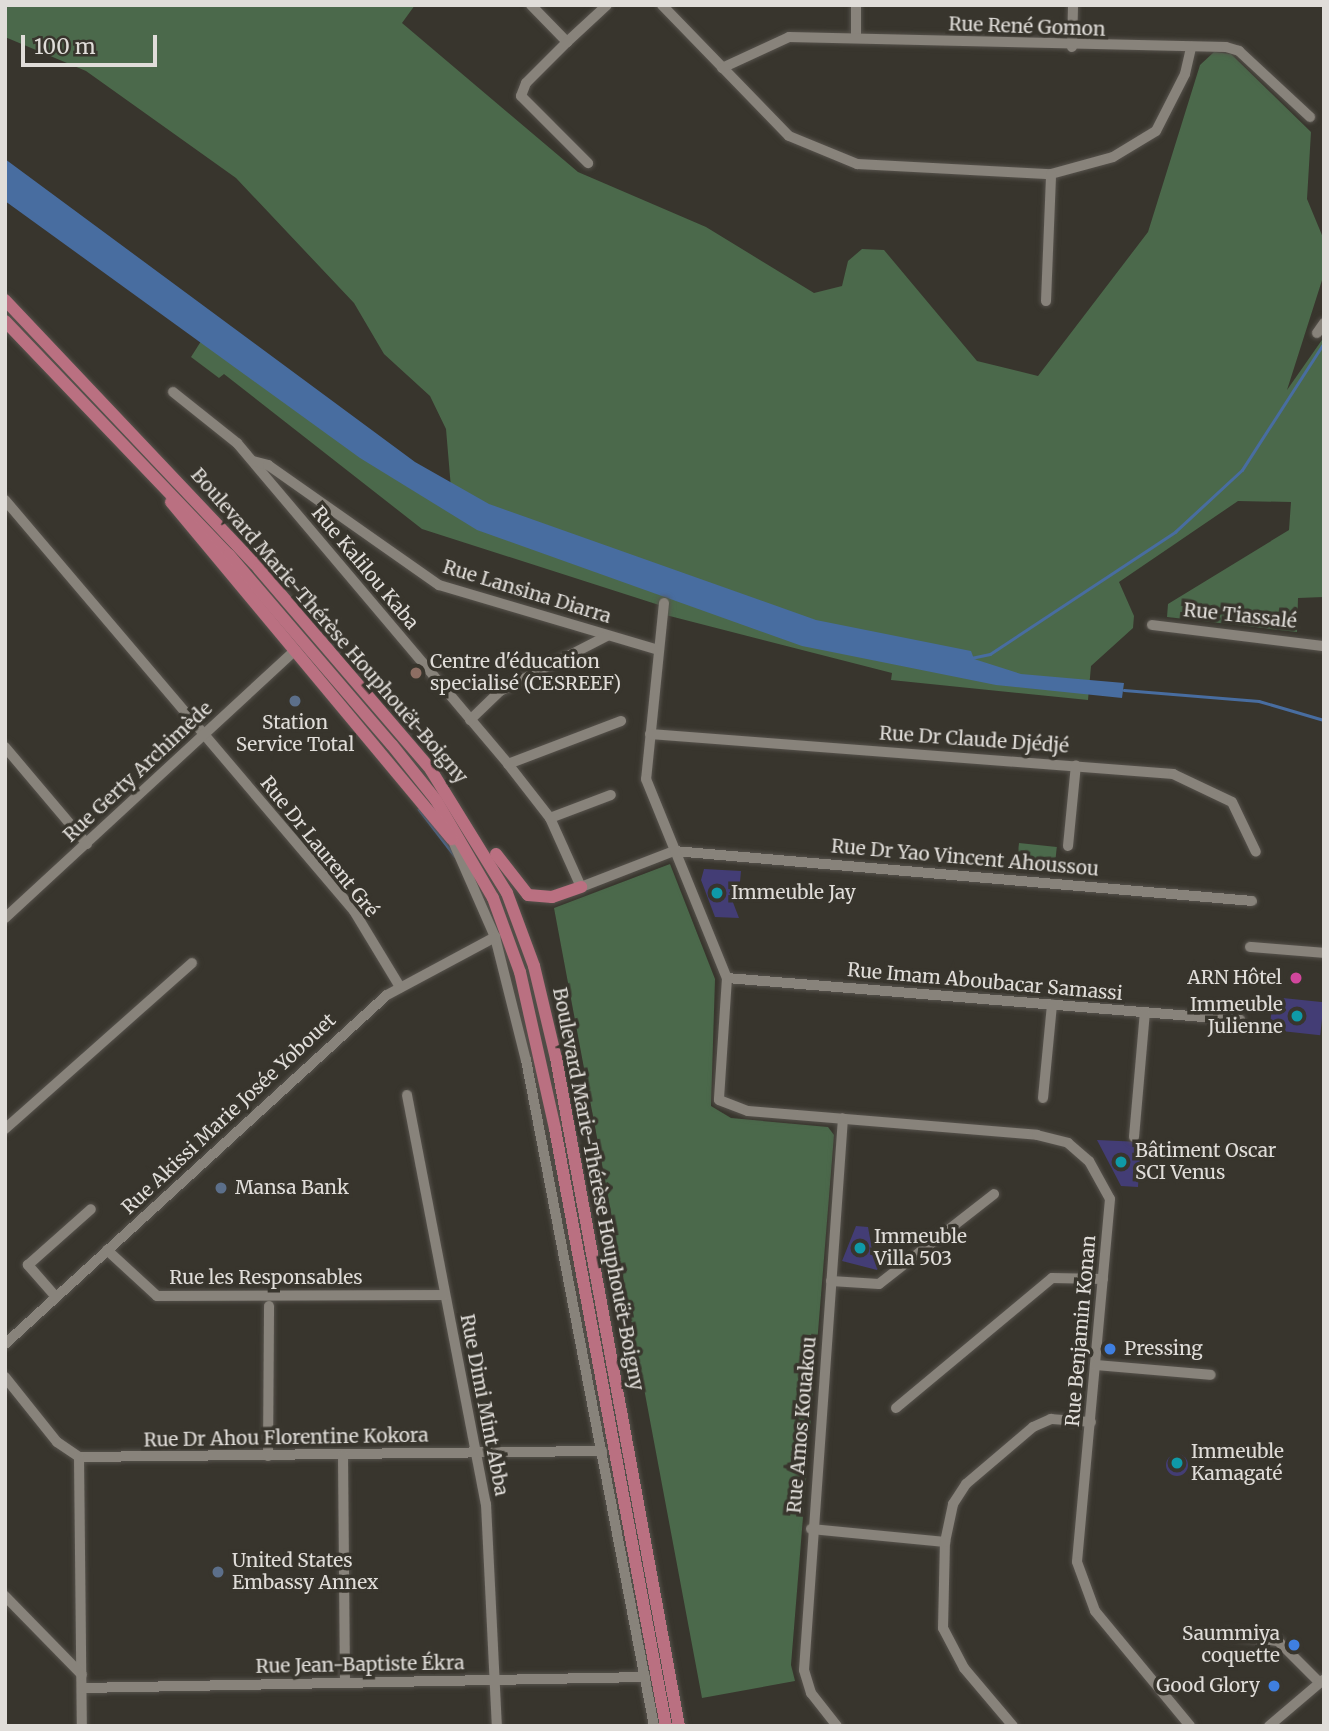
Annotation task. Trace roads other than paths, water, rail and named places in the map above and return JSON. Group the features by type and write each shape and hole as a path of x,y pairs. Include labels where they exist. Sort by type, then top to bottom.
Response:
{"main road":[{"name":"Boulevard Marie-Thérèse Houphouët-Boigny","path":"5,300 259,569 459,807 515,912 544,1009 679,1726"},
{"name":"Boulevard Marie-Thérèse Houphouët-Boigny","path":"5,321 160,483 436,800 493,898 520,972 666,1726"},
{"path":"160,483 182,521 295,650 452,839"},
{"path":"459,807 524,893 552,897 581,887"}],"street":[{"path":"531,5 567,42"},
{"path":"588,163 521,96 526,83 607,5"},
{"path":"662,5 789,136 836,160 1051,174 1146,142 1174,100 1191,47"},
{"path":"856,5 856,38"},
{"path":"1072,47 1073,5"},
{"name":"Rue René Gomon","path":"722,68 781,38 856,38 1072,47 1191,47 1239,51 1310,117"},
{"path":"1046,301 1051,174"},
{"path":"1317,333 1324,323"},
{"name":"Rue Kalilou Kaba","path":"173,392 252,461 508,765 550,818 581,887"},
{"name":"Rue Lansina Diarra","path":"252,461 268,465 415,573 607,636 659,650"},
{"name":"Rue Dr Laurent Gré","path":"5,500 354,911 400,986"},
{"path":"664,603 646,779 727,978"},
{"name":"Rue Tiassalé","path":"1152,625 1324,646"},
{"path":"470,720 500,691 607,636"},
{"name":"Rue Gerty Archimède","path":"5,918 295,650"},
{"path":"508,765 621,721"},
{"name":"Rue Dr Claude Djédjé","path":"650,734 1173,774 1217,790 1243,818 1256,852"},
{"path":"5,747 87,844"},
{"path":"1068,846 1076,765"},
{"path":"550,818 611,795"},
{"path":"436,800 495,937 526,1060 602,1451 641,1677 654,1726"},
{"path":"581,887 674,851"},
{"name":"Rue Dr Yao Vincent Ahoussou","path":"674,851 1252,901"},
{"name":"Rue Akissi Marie Josée Yobouet","path":"5,1344 400,986 495,937"},
{"path":"1250,947 1324,953"},
{"path":"5,1129 192,963"},
{"name":"Rue Imam Aboubacar Samassi","path":"727,978 1240,1020"},
{"name":"Rue Benjamin Konan","path":"727,978 716,1082 722,1103 1068,1143 1089,1161 1110,1199 1077,1562 1084,1591 1189,1726"},
{"path":"1043,1098 1052,1004"},
{"path":"1134,1137 1144,1012"},
{"name":"Rue Dimi Mint Abba","path":"407,1095 486,1504 499,1681 497,1726"},
{"name":"Rue Amos Kouakou","path":"837,1726 811,1693 804,1670 811,1529 843,1118"},
{"path":"831,1281 879,1284 993,1194"},
{"path":"56,1297 28,1265 91,1209"},
{"name":"Rue les Responsables","path":"107,1250 157,1296 444,1294"},
{"path":"896,1408 1052,1278 1104,1279"},
{"path":"268,1455 269,1306"},
{"path":"1095,1365 1211,1375"},
{"path":"5,1377 57,1443 79,1457 82,1726"},
{"path":"1013,1726 964,1668 943,1628 945,1542 965,1483 1033,1427 1051,1419 1091,1422"},
{"name":"Rue Dr Ahou Florentine Kokora","path":"79,1457 602,1451"},
{"path":"343,1455 345,1683"},
{"path":"811,1529 945,1542"},
{"path":"5,1597 82,1675"},
{"path":"1226,1634 1278,1641 1322,1681 1269,1726"},
{"name":"Rue Jean-Baptiste Ékra","path":"82,1688 641,1677"}],"water":[{"path":"5,159 415,462 489,504 816,620 971,651 974,659 1021,674 1124,683 1122,698 996,685 802,646 477,530 360,458 5,201"}],"waterway":[{"path":"971,658 990,654 1175,532 1242,470 1324,343"},
{"path":"1124,690 1259,701 1324,720"},
{"path":"419,809 455,856"}],"place":[{"name":"Centre d'éducation specialisé (CESREEF)","path":"416,673"},
{"name":"Station Service Total","path":"295,701"},
{"name":"Immeuble Jay","path":"717,893"},
{"name":"ARN Hôtel","path":"1296,978"},
{"name":"Immeuble Julienne","path":"1297,1016"},
{"name":"Bâtiment Oscar SCI Venus","path":"1121,1162"},
{"name":"Mansa Bank","path":"221,1188"},
{"name":"Immeuble Villa 503","path":"860,1248"},
{"name":"Pressing","path":"1110,1349"},
{"name":"Immeuble Kamagaté","path":"1177,1463"},
{"name":"United States Embassy Annex","path":"218,1572"},
{"name":"Saummiya coquette","path":"1294,1645"},
{"name":"Good Glory","path":"1274,1686"}]}
